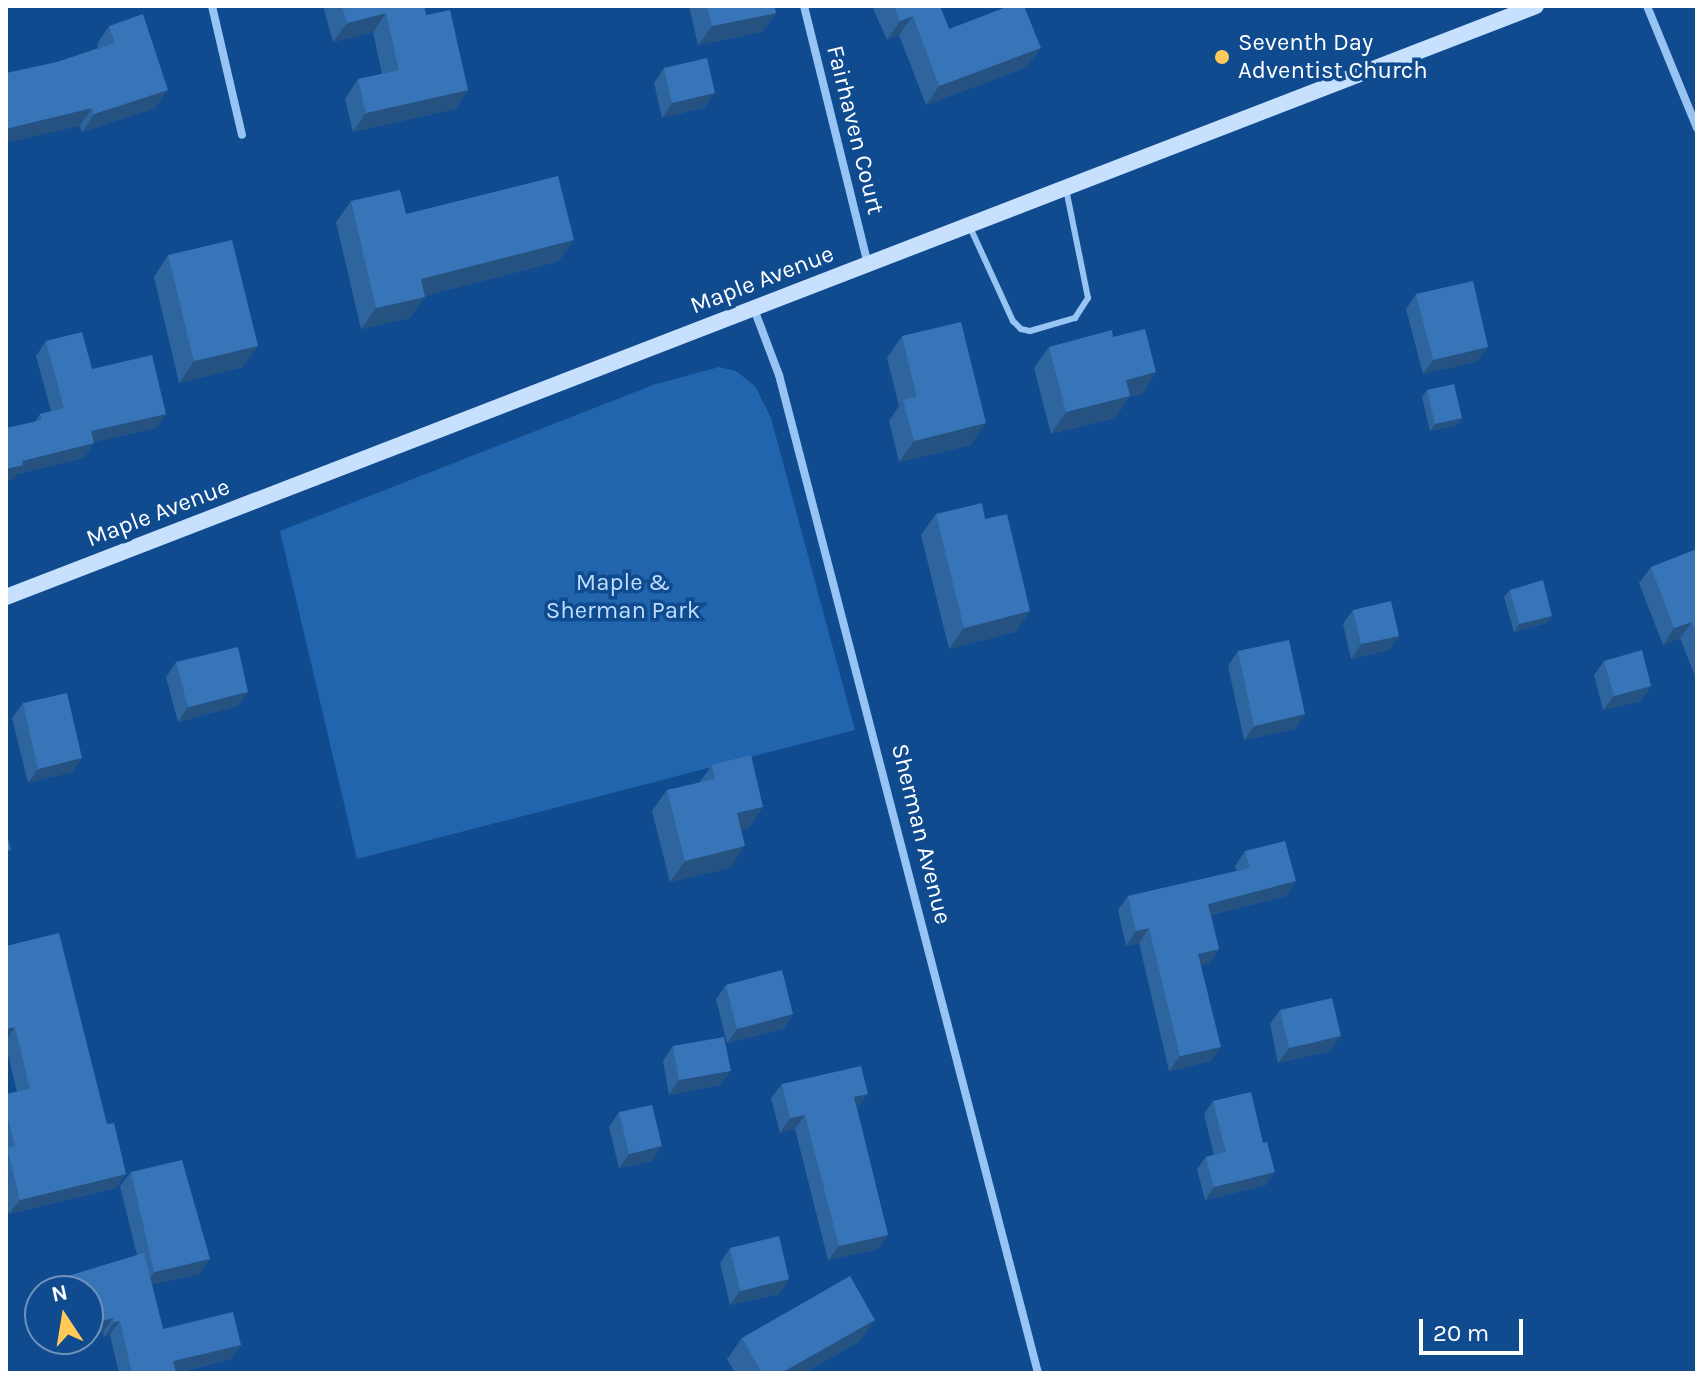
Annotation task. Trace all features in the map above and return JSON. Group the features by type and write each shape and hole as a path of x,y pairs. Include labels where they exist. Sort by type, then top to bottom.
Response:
{"main road":[{"name":"Maple Avenue","path":"6,597 1536,6"}],"street":[{"path":"212,6 242,135"},
{"name":"Fairhaven Court","path":"804,6 868,264"},
{"path":"1647,6 1697,128"},
{"name":"Sherman Avenue","path":"754,309 779,375 1038,1373"}],"lane":[{"path":"969,225 1013,321 1021,329 1030,331 1075,318 1088,298 1065,188"}],"green space":[{"name":"Maple & Sherman Park","path":"719,367 736,371 755,386 771,418 855,730 357,859 280,531 653,385"}],"building":[{"path":"342,6 424,6 426,15 450,10 468,90 366,113 358,79 399,70 386,13 347,23"},
{"path":"707,6 774,6 776,13 712,26"},
{"path":"894,6 940,6 949,29 1009,6 1024,6 1041,48 939,86 913,16 900,21"},
{"path":"143,14 168,90 94,114 92,108 6,129 6,73 57,62 115,43 109,26"},
{"path":"707,58 715,93 672,103 664,68"},
{"path":"558,176 574,240 421,279 425,297 376,308 351,201 400,190 406,214"},
{"path":"232,240 258,346 194,361 168,255"},
{"path":"1473,281 1488,347 1433,360 1416,294"},
{"path":"961,322 986,423 914,441 903,400 917,397 902,336"},
{"path":"1145,329 1156,372 1126,380 1130,396 1066,412 1049,347 1112,330 1113,337"},
{"path":"82,332 92,369 152,355 166,414 91,431 94,443 22,461 23,465 6,469 6,428 42,420 40,414 64,408 46,341"},
{"path":"1454,384 1462,418 1435,424 1427,390"},
{"path":"982,503 985,519 1007,514 1030,611 964,628 936,514"},
{"path":"1697,549 1697,636 1692,622 1674,628 1651,567"},
{"path":"1543,580 1552,616 1519,624 1510,590"},
{"path":"1391,601 1399,636 1361,644 1353,610"},
{"path":"1289,640 1305,714 1254,726 1238,651"},
{"path":"238,647 248,692 188,707 176,662"},
{"path":"1642,650 1651,686 1614,696 1604,661"},
{"path":"67,693 82,758 38,769 23,703"},
{"path":"751,755 763,807 737,813 745,846 685,861 667,790 715,779 712,765"},
{"path":"6,831 11,850 6,851"},
{"path":"1285,841 1296,881 1208,904 1219,949 1198,954 1221,1047 1180,1056 1149,928 1136,931 1128,896 1250,868 1245,851"},
{"path":"59,933 107,1124 114,1123 126,1174 20,1200 7,1148 15,1146 6,1110 6,1094 30,1089 15,1027 6,1029 6,946"},
{"path":"782,970 793,1014 737,1029 726,985"},
{"path":"1332,998 1341,1036 1289,1048 1280,1010"},
{"path":"724,1037 731,1071 679,1080 673,1046"},
{"path":"861,1066 868,1094 854,1097 888,1235 839,1246 805,1115 790,1118 782,1084"},
{"path":"1251,1092 1263,1143 1267,1142 1275,1172 1214,1187 1206,1157 1226,1152 1213,1101"},
{"path":"652,1105 662,1146 629,1154 619,1112"},
{"path":"182,1160 210,1259 154,1272 131,1172"},
{"path":"779,1236 789,1279 740,1291 730,1248"},
{"path":"144,1253 163,1329 233,1312 241,1345 173,1361 176,1373 132,1373 120,1321 114,1322 113,1318 104,1320 104,1275 72,1275"},
{"path":"850,1276 875,1320 781,1373 762,1373 742,1338"}],"place":[{"name":"Seventh Day Adventist Church","path":"1222,57"}]}
